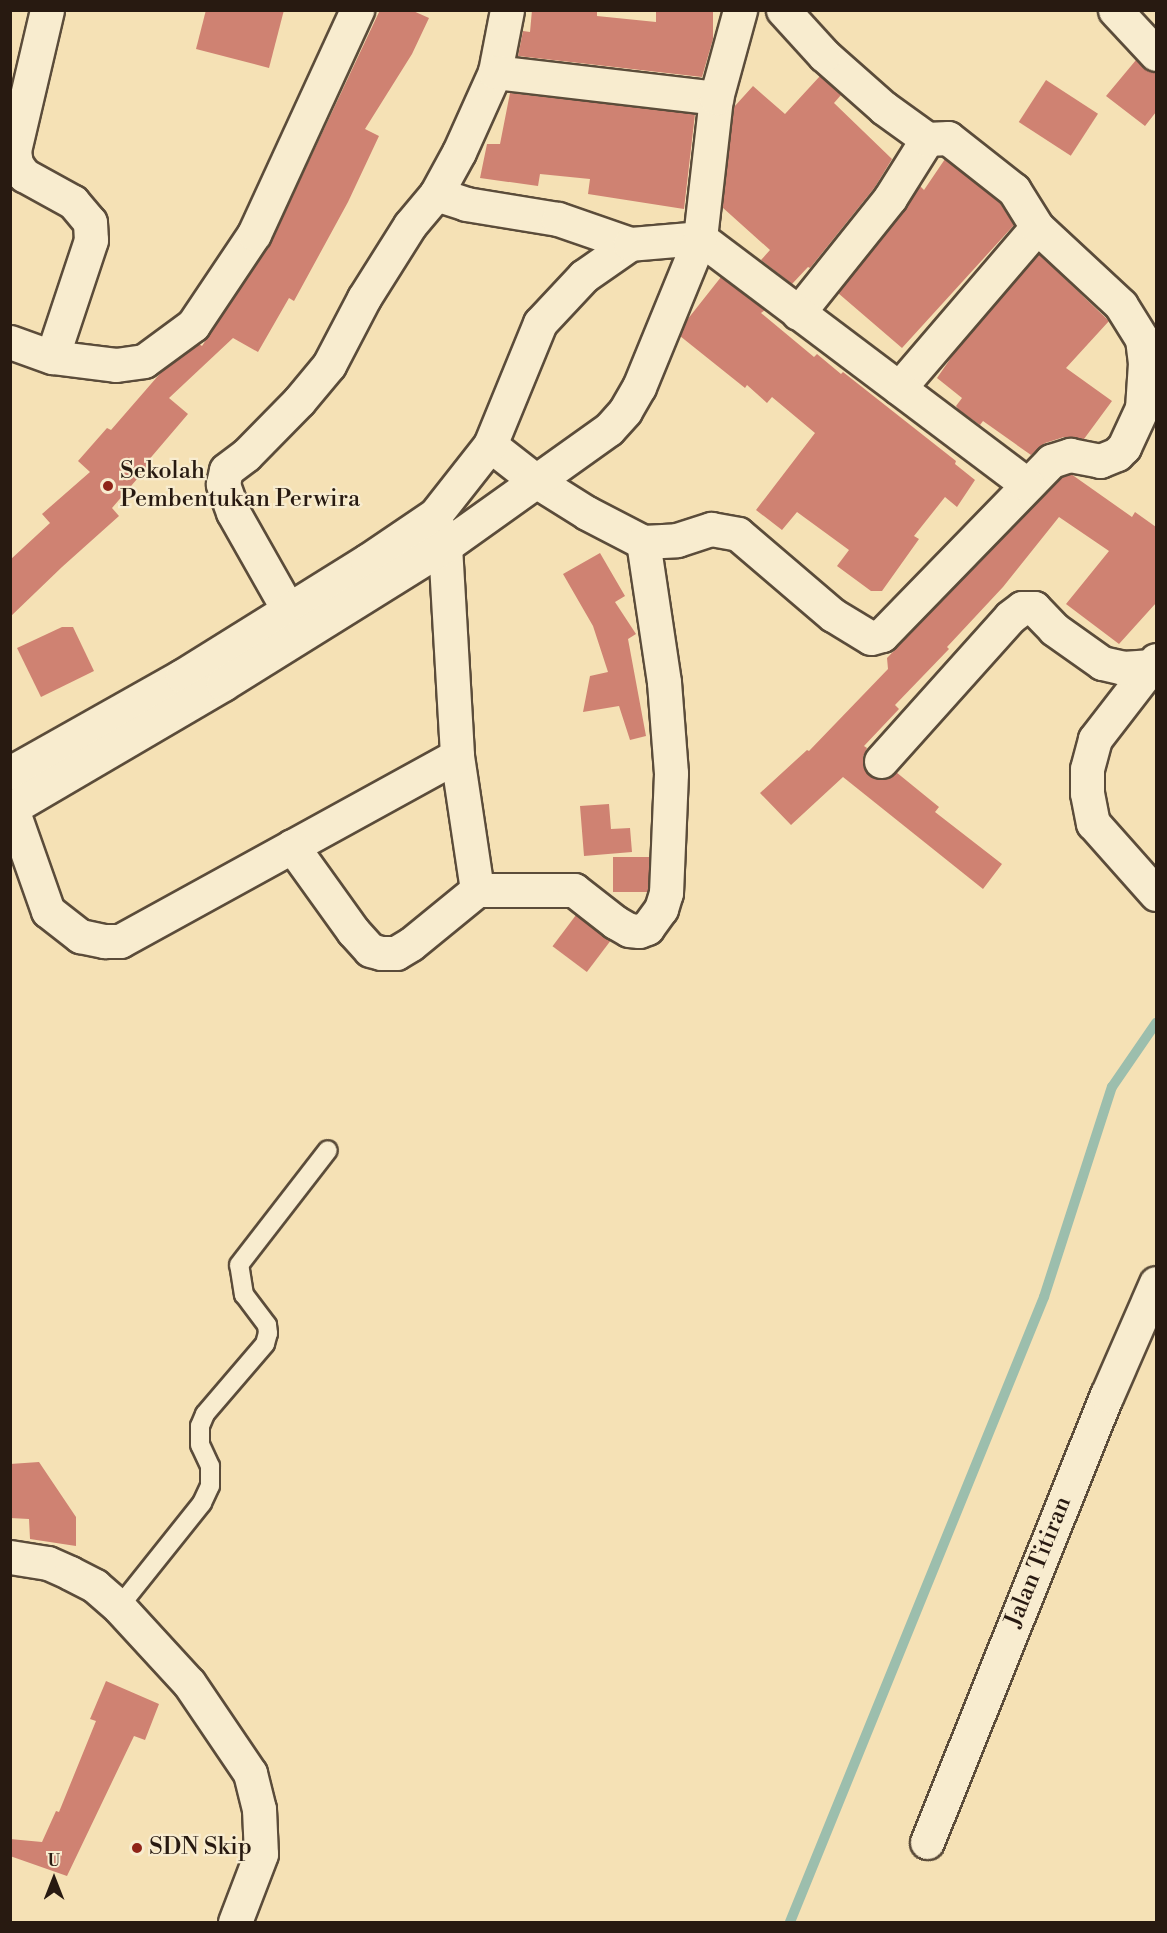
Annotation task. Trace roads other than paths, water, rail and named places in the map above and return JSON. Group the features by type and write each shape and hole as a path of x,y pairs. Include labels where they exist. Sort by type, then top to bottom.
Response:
{"street":[{"path":"47,10 15,142 16,164 24,175 73,202 90,222 91,240 52,357"},
{"path":"10,342 52,357 116,364 144,361 193,326 254,234 357,10"},
{"path":"295,622 233,512 223,484 226,470 246,455 299,401 329,365 364,298 410,225 436,194 459,152 495,72 507,10"},
{"path":"457,756 220,884 176,913 120,942 104,942 80,936 48,910 11,809 81,750 295,622 445,546 609,429 625,411 639,387 700,238 716,98 740,10"},
{"path":"490,445 536,481 587,513 643,542 677,540 711,529 738,534 833,615 871,638 882,635 1051,461 1070,455 1100,461 1117,454 1124,447 1142,408 1149,335 1121,305 1036,227 1014,190 948,138 927,139 884,108 832,63 783,10"},
{"path":"1115,10 1156,54"},
{"path":"495,72 716,98"},
{"path":"798,313 890,198 927,139"},
{"path":"436,194 466,204 558,219 630,244 700,238 1027,484"},
{"path":"899,388 1036,227"},
{"path":"295,622 367,561 435,515 490,445 540,323 558,300 584,276 630,244"},
{"path":"435,515 445,546 457,756 477,890"},
{"path":"292,846 353,931 370,950 381,953 396,953 411,944 477,890 574,890 629,930 639,931 647,928 661,909 668,874 671,773 664,681 643,542"},
{"path":"881,761 1011,617 1022,608 1034,608 1054,629 1102,663 1123,669 1154,663"},
{"path":"1154,663 1095,739 1088,770 1087,793 1094,823 1156,894"},
{"path":"10,773 81,750"},
{"name":"Jalan Titiran","path":"927,1842 1107,1395 1156,1283"},
{"path":"10,1557 48,1563 70,1573 95,1586 119,1607 189,1683 250,1773 259,1809 261,1854 235,1923"}],"lane":[{"path":"119,1607 202,1503 210,1486 210,1466 200,1445 200,1426 204,1414 265,1344 268,1333 267,1325 244,1295 239,1265 328,1150"}],"waterway":[{"path":"790,1922 1044,1297 1112,1087 1156,1023"}],"place":[{"name":"Sekolah Pembentukan Perwira","path":"108,486"},
{"name":"SDN Skip","path":"137,1848"}]}
